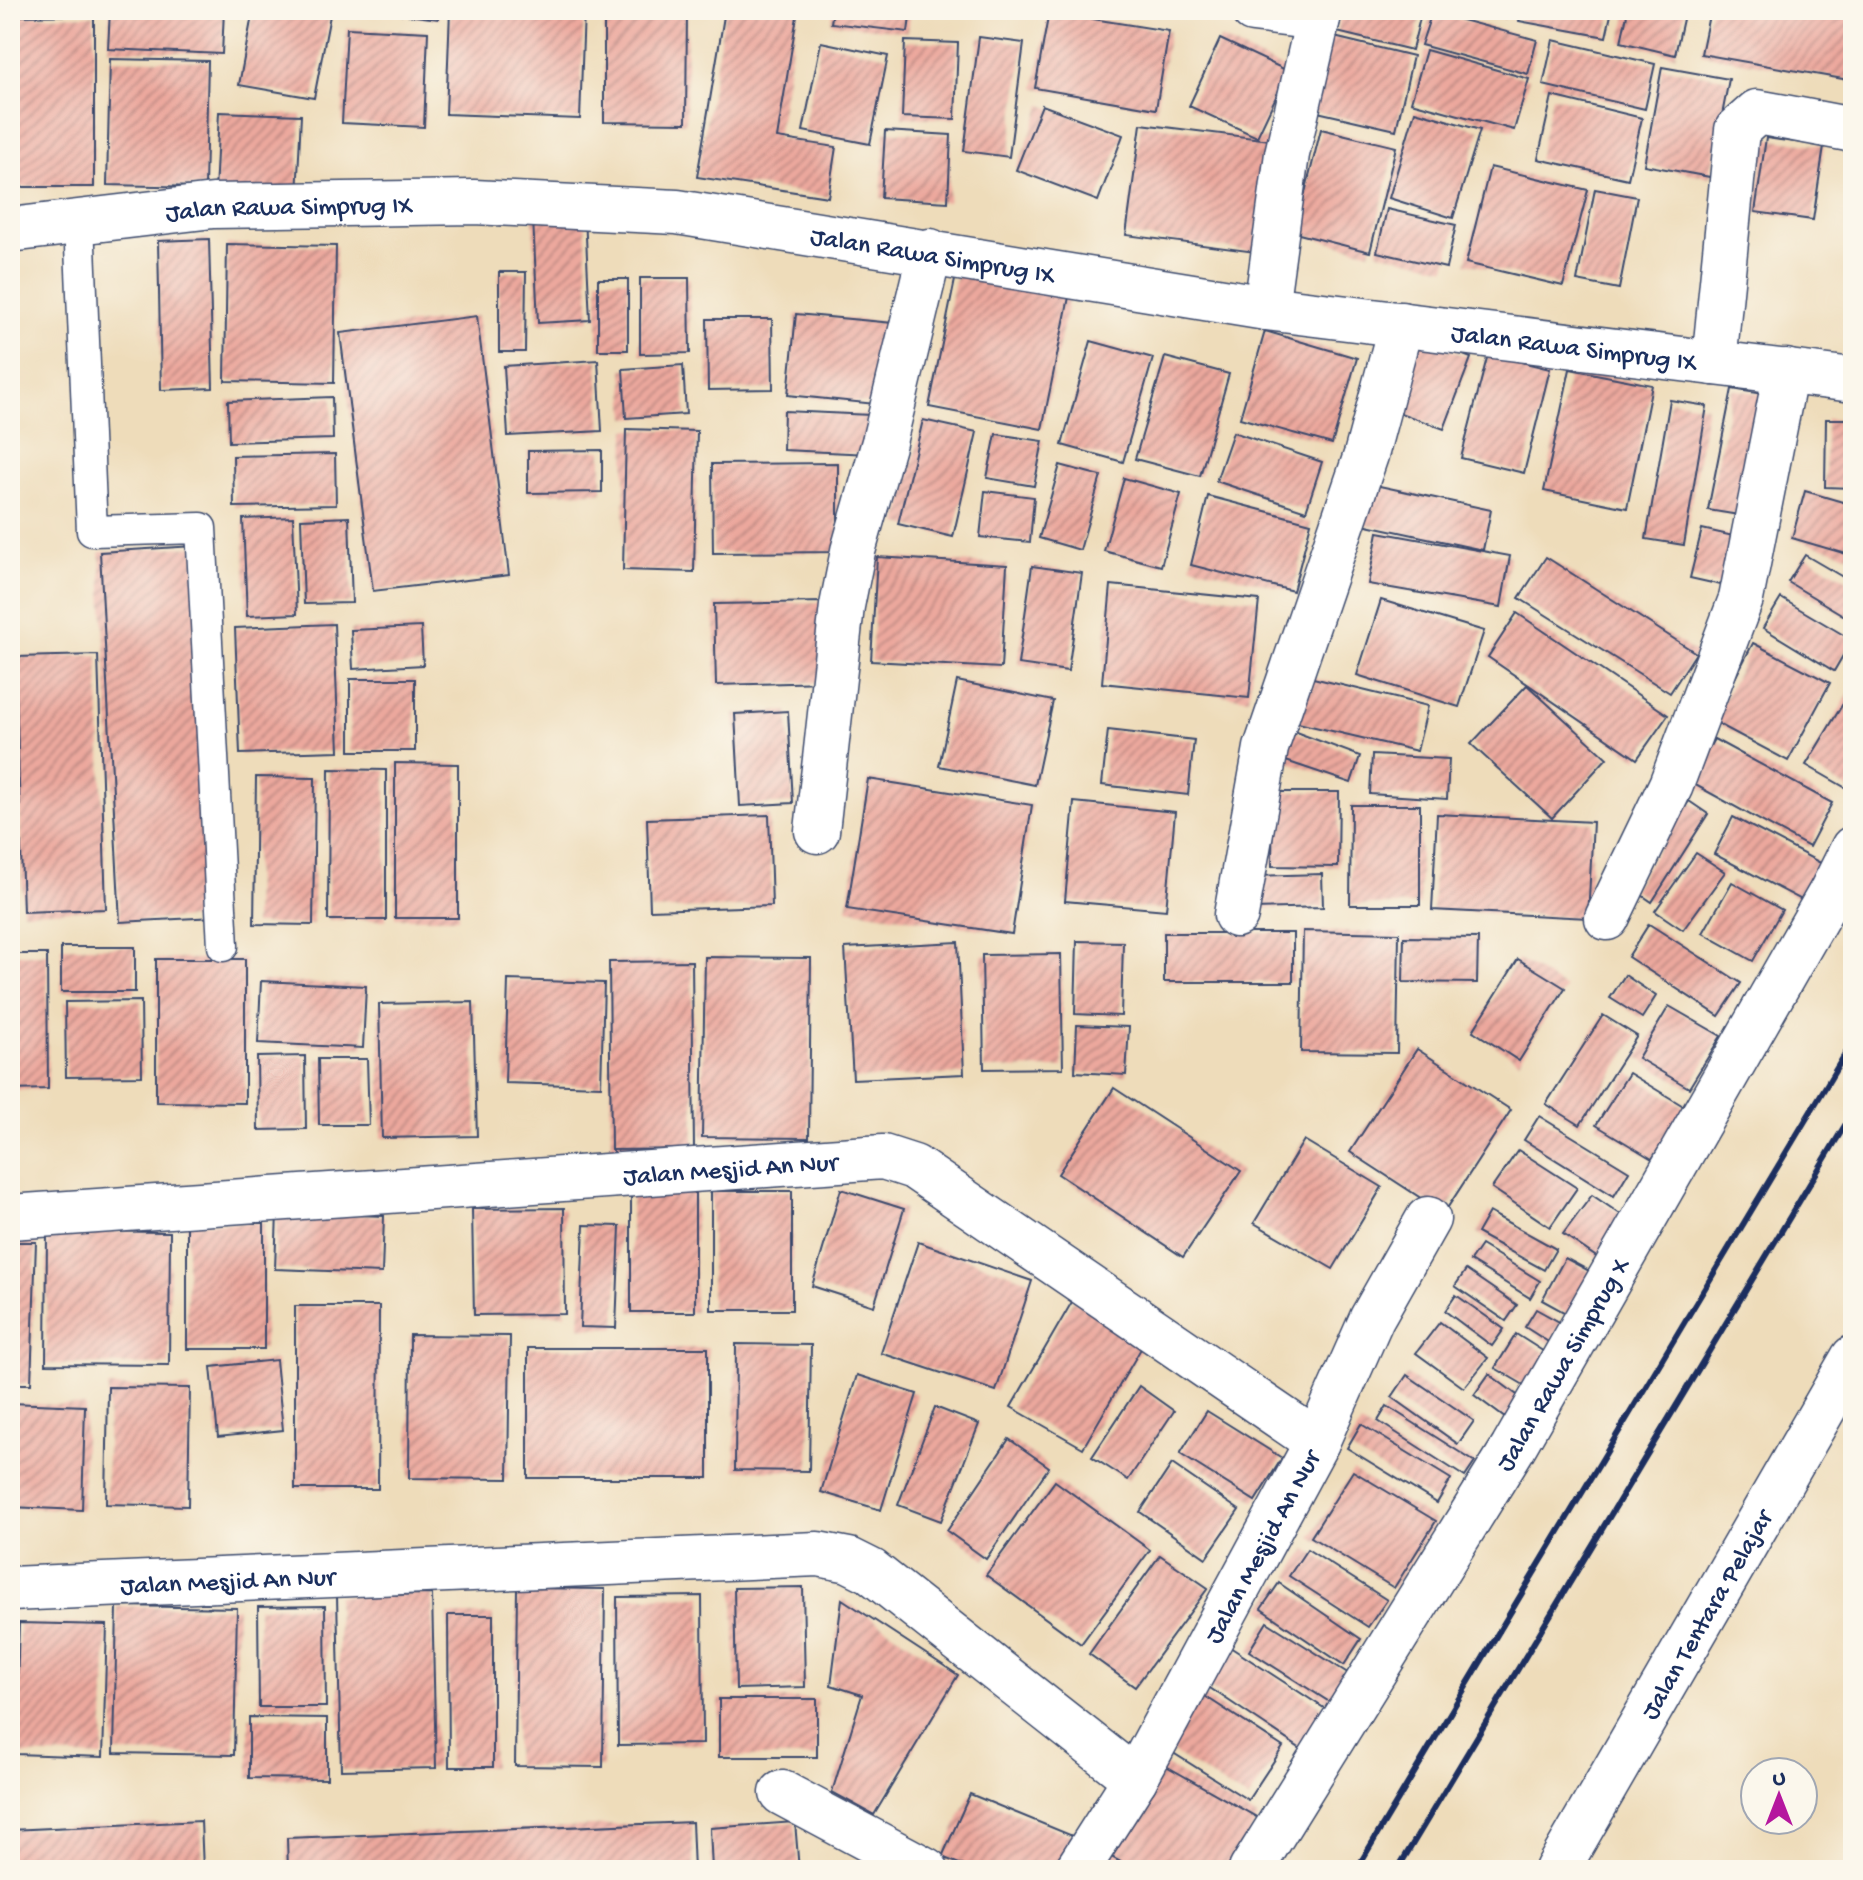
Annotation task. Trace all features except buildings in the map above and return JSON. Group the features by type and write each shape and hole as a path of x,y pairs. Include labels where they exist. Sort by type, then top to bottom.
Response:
{"street":[{"path":"1253,10 1319,14 1287,154 1266,308"},
{"path":"1714,363 1737,130 1757,112 1853,130"},
{"name":"Jalan Rawa Simprug IX","path":"10,230 196,208 474,202 677,212 1266,308 1853,380"},
{"path":"817,831 842,606 853,551 884,442 930,251"},
{"path":"1236,915 1266,748 1366,455 1401,324"},
{"path":"1607,918 1671,785 1741,599 1786,371"},
{"name":"Jalan Rawa Simprug X","path":"1251,1870 1513,1448 1831,892 1853,848"},
{"name":"Jalan Mesjid An Nur","path":"10,1217 883,1157 914,1167 1317,1442 1135,1779 871,1571 849,1560 818,1554 10,1589"},
{"path":"1317,1442 1372,1318 1428,1219"},
{"name":"Jalan Tentara Pelajar","path":"1557,1870 1853,1358"},
{"path":"1077,1870 1135,1779"},
{"path":"782,1793 926,1870"}],"lane":[{"path":"79,222 92,531 201,528 223,946"}],"railway":[{"path":"1356,1870 1853,1041"},
{"path":"1397,1870 1853,1112"}]}
